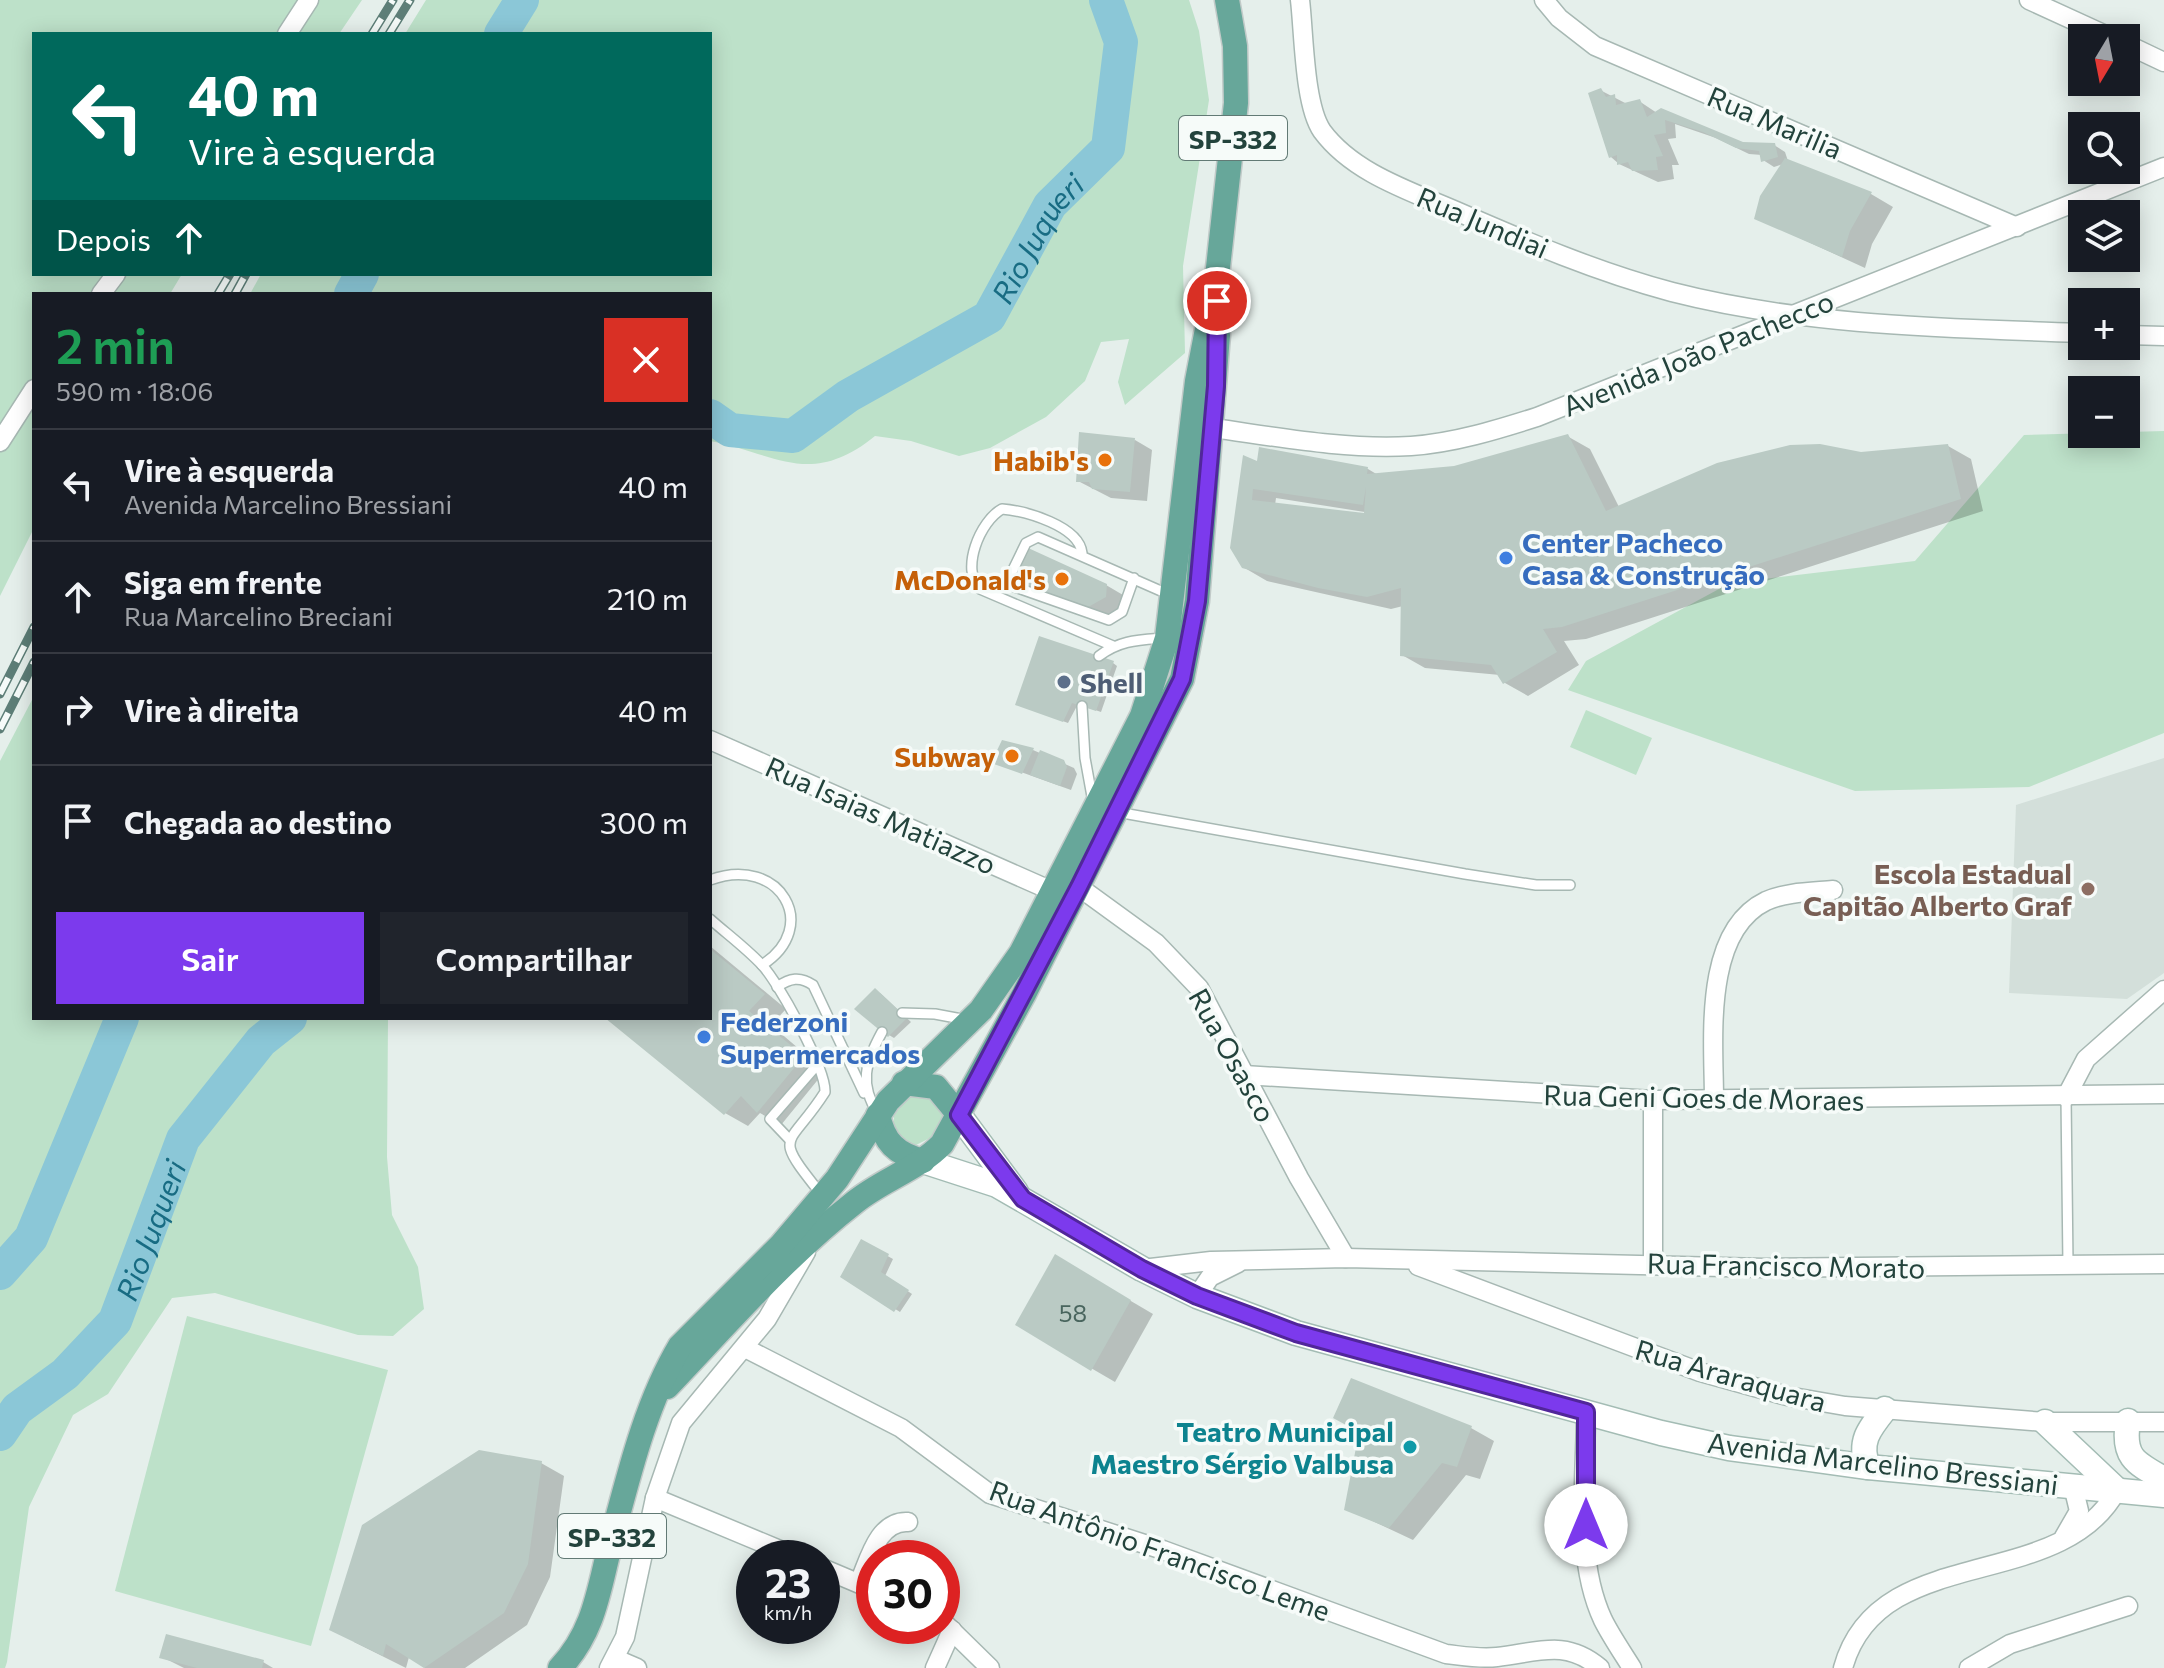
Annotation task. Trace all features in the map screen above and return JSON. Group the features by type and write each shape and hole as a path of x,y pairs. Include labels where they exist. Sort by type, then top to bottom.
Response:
{"main road":[{"name":"SP-332","path":"658,1398 777,1272 813,1239 878,1185 923,1161 949,1135 1079,887 1142,716 1167,638 1197,381 1217,277 1236,103 1235,46 1227,0"},
{"name":"SP-332","path":"560,1668 592,1620 630,1470 668,1366 680,1346 781,1245 823,1197 878,1115 904,1083 970,1021 1007,975 1052,891 1166,715 1189,650 1213,428 1217,277"},
{"path":"904,1083 926,1083 936,1087 959,1115"},
{"path":"878,1115 891,1146 908,1157 923,1161"}],"street":[{"path":"288,32 309,0"},
{"name":"Rua Jundiai","path":"1300,0 1312,101 1320,127 1336,148 1379,177 1605,273 1674,292 1789,314 1962,328 2068,332"},
{"name":"Rua Marilia","path":"1544,0 1559,18 1595,46 2017,227"},
{"path":"2029,0 2081,24"},
{"path":"2140,51 2164,62"},
{"name":"Avenida João Pachecco","path":"1213,428 1351,445 1411,446 1473,437 1537,417 2164,167"},
{"path":"2140,335 2164,336"},
{"path":"0,442 32,392"},
{"name":"Rua Isaias Matiazzo","path":"712,741 1052,891"},
{"name":"Rua Osasco","path":"1079,887 1156,943 1199,988 1346,1258"},
{"path":"1714,1100 1714,993 1723,957 1736,930 1747,915 1765,902 1787,895 1833,890"},
{"path":"2066,1097 2086,1059 2164,990"},
{"name":"Rua Geni Goes de Moraes","path":"1244,1075 1653,1100 2164,1094"},
{"path":"1653,1100 1653,1264"},
{"path":"959,1115 1023,1199"},
{"name":"Avenida Marcelino Bressiani","path":"923,1161 969,1174 1023,1199 1142,1269 1197,1296 1296,1333 1586,1412 1729,1448 1868,1467 2164,1495"},
{"path":"637,1668 613,1664 634,1605 655,1498 681,1423 767,1319 813,1239"},
{"path":"1142,1269 1184,1263 1346,1258 1408,1262"},
{"path":"1197,1296 1210,1277 1241,1262"},
{"name":"Rua Francisco Morato","path":"1408,1262 1765,1268 2164,1264"},
{"name":"Rua Araraquara","path":"1408,1262 1700,1372 1787,1396 1885,1409 2045,1422 2164,1422"},
{"name":"Rua Antônio Francisco Leme","path":"745,1348 901,1428 990,1494 1163,1550 1446,1654 1478,1659 1549,1647 1578,1654 1600,1668"},
{"path":"1868,1467 1862,1452 1864,1438 1885,1409"},
{"path":"1586,1412 1586,1553 1592,1587 1603,1619 1632,1668"},
{"path":"2128,1421 2126,1450 2133,1459 2164,1479"},
{"path":"1843,1668 1849,1648 1863,1623 1883,1605 1919,1588 2059,1542 2099,1517 2117,1490 2045,1422"},
{"path":"2059,1542 2079,1511 2073,1486"},
{"path":"655,1498 756,1540"},
{"path":"881,1540 884,1531 898,1521 908,1522"},
{"path":"1969,1668 2010,1644 2128,1606"},
{"path":"960,1638 990,1668"},
{"path":"935,1668 942,1644"}],"lane":[{"path":"1082,553 1077,537 1068,532 1017,511 1002,509 985,524 970,571 972,581 980,589 1113,646"},
{"path":"1134,578 1122,612 1109,620 1015,587 1010,582 1014,562 1031,539 1045,538 1082,553 1173,596"},
{"path":"1099,656 1129,640 1167,638"},
{"path":"1082,706 1085,758 1106,811 1465,874 1536,885 1570,885"},
{"path":"712,880 747,872 769,881 782,894 790,930 777,955 762,965"},
{"path":"712,921 762,965 777,987 817,1065 825,1092 789,1139"},
{"path":"777,987 793,979 804,979 813,985 864,1093 878,1115"},
{"path":"902,1013 935,1014 970,1021"},
{"path":"864,1093 867,1074 882,1032"},
{"path":"817,1065 770,1119 789,1139 791,1155 823,1197"},
{"path":"2066,1097 2068,1265"}],"shaded area":[{"name":"Escola Estadual Capitão Alberto Graf","path":"2164,758 2164,973 2127,999 2009,993 2016,805"}],"green space":[{"path":"0,0 362,0 340,32 32,32 32,276 181,276 171,292 32,292 32,532 0,596"},
{"path":"426,0 1189,0 1199,31 1209,100 1183,266 1185,353 1125,405 1118,382 1129,339 1101,342 1085,381 1046,417 990,448 959,456 911,441 875,436 832,461 794,463 712,442 712,292 251,292 260,276 712,276 712,32 406,32"},
{"path":"2164,431 2164,733 2029,787 1855,791 1568,690 1586,661 1730,583 1915,561 2024,435 2068,434 2068,448 2140,448 2140,432"},
{"path":"32,700 32,1020 388,1020 387,1157 392,1215 418,1267 424,1309 393,1336 358,1335 215,1293 172,1298 108,1394 73,1415 29,1507 5,1668 0,1668 0,761"},
{"path":"1586,710 1652,738 1636,775 1570,747"},
{"path":"928,1092 944,1101 947,1120 934,1136 916,1145 901,1140 893,1130 894,1116 907,1097"},
{"path":"187,1316 388,1370 311,1646 115,1591"}],"building":[{"path":"1601,88 1606,97 1615,94 1616,105 1640,99 1647,117 1661,108 1743,142 1775,143 1778,157 1761,162 1759,151 1736,148 1703,132 1665,120 1666,133 1654,135 1663,156 1656,157 1658,170 1632,171 1628,162 1617,165 1617,155 1609,158 1588,93"},
{"path":"1785,158 1872,192 1850,231 1842,257 1754,219 1760,196"},
{"name":"Habib's","path":"1079,432 1135,438 1130,492 1092,489 1089,482 1076,482"},
{"name":"Center Pacheco Casa & Construção","path":"1568,434 1606,511 1717,463 1790,445 1820,444 1861,452 1948,444 1961,499 1562,627 1543,629 1557,652 1503,684 1491,665 1400,656 1401,588 1367,597 1318,588 1242,568 1230,548 1243,455 1257,461 1259,447 1368,467 1367,474 1454,466","holes":["1366,487 1364,513 1252,500 1253,489 1363,505"]},
{"name":"McDonald's","path":"1026,547 1107,584 1106,597 1083,610 1024,586 1030,575 1015,568"},
{"name":"Shell","path":"1039,636 1114,661 1096,711 1072,703 1063,722 1015,705"},
{"name":"Subway","path":"1002,740 1034,748 1022,774 991,763"},
{"path":"1040,750 1064,760 1067,767 1060,786 1030,775"},
{"name":"Federzoni Supermercados","path":"712,951 765,994 749,1011 804,1056 757,1113 741,1096 724,1115 607,1020 712,1020"},
{"path":"875,988 907,1018 888,1037 854,1009"},
{"path":"861,1239 889,1254 881,1272 909,1290 894,1312 840,1277"},
{"path":"1055,1254 1131,1300 1091,1371 1015,1325"},
{"name":"Teatro Municipal Maestro Sérgio Valbusa","path":"1351,1378 1472,1426 1457,1467 1442,1463 1389,1528 1344,1510 1359,1432 1333,1418"},
{"path":"479,1450 542,1461 528,1564 504,1613 424,1668 386,1644 383,1656 329,1630 362,1525"},
{"path":"166,1634 264,1660 262,1668 197,1668 159,1658"}],"waterway":[{"path":"502,32 522,0"},
{"name":"Rio Juqueri","path":"712,417 730,430 793,436 848,396 989,317 1050,205 1108,148 1121,42 1106,0"},
{"path":"352,292 361,276"},
{"path":"0,1273 31,1238 121,1020"},
{"name":"Rio Juqueri","path":"0,1434 17,1409 65,1374 115,1321 183,1139 261,1041 287,1020"}],"railway":[{"path":"373,32 393,0"},
{"path":"390,32 410,0"},
{"path":"219,292 229,276"},
{"path":"236,292 245,276"},
{"path":"0,694 32,631"},
{"path":"0,729 32,666"}],"place":[{"name":"Habib's","path":"1105,460"},
{"name":"Center Pacheco Casa & Construção","path":"1506,558"},
{"name":"McDonald's","path":"1062,579"},
{"name":"Shell","path":"1064,682"},
{"name":"Subway","path":"1012,756"},
{"name":"Escola Estadual Capitão Alberto Graf","path":"2088,889"},
{"name":"Federzoni Supermercados","path":"704,1037"},
{"name":"Teatro Municipal Maestro Sérgio Valbusa","path":"1410,1447"}],"route":[{"path":"1217,301 1216,386 1197,601 1182,679 1079,887 959,1115 1023,1199 1142,1269 1197,1296 1296,1333 1586,1412 1586,1525"}]}
